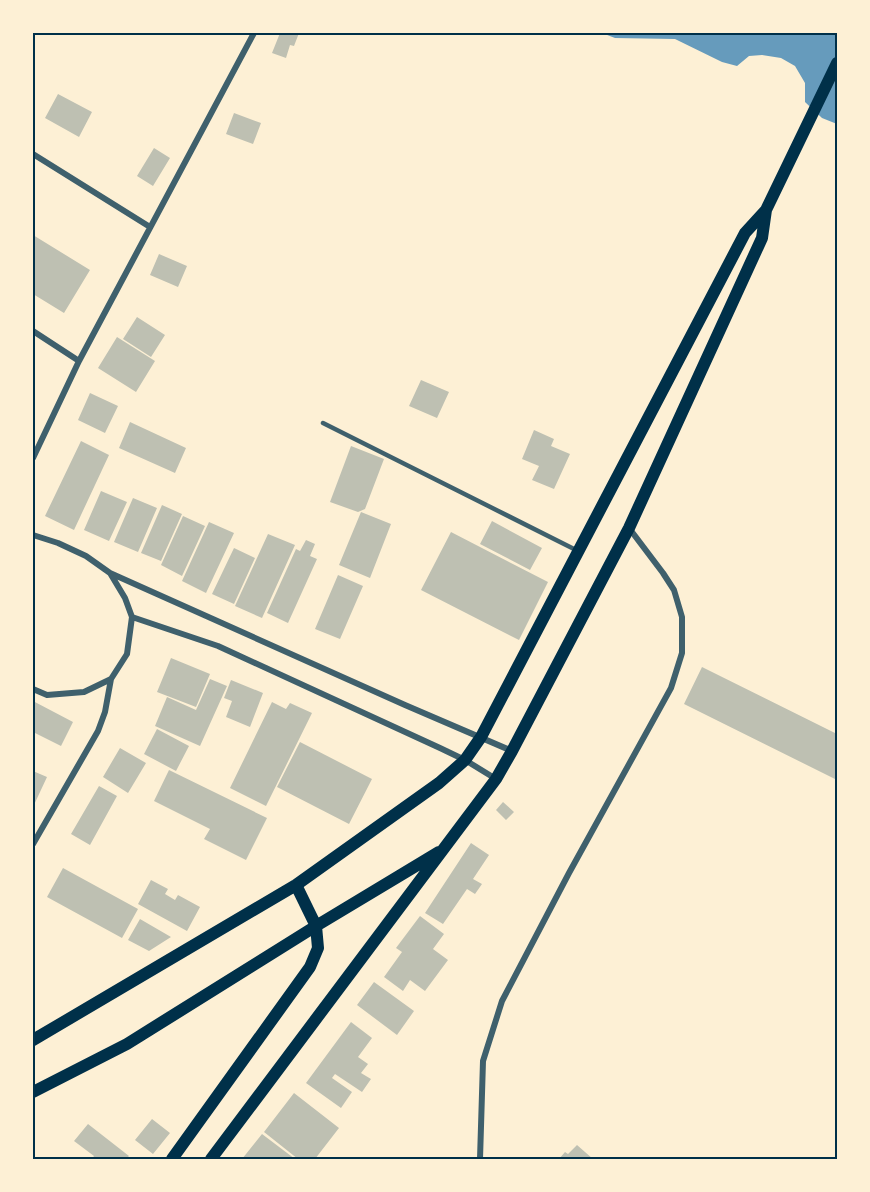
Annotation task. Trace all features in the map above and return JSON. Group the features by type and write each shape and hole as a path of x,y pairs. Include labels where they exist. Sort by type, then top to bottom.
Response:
{"main road":[{"path":"211,1159 445,849 496,779 512,751 628,528 762,238 766,210 837,63"},
{"path":"33,1040 296,885 439,783 465,760 481,737 745,233 766,210"},
{"path":"33,1092 127,1044 445,849"},
{"path":"172,1159 310,967 318,948 316,926 296,885"}],"street":[{"path":"33,458 79,360 254,33"},
{"path":"33,154 150,226"},
{"path":"33,331 79,360"},
{"path":"480,1159 483,1061 502,1001 569,873 671,688 682,653 682,617 674,590 628,528"},
{"path":"33,535 86,556 110,573 512,751"},
{"path":"33,844 98,730 105,712 111,679 127,654 132,617 110,573"},
{"path":"132,617 218,646 465,760 496,779"},
{"path":"33,689 47,695 84,692 111,679"}],"lane":[{"path":"323,423 579,551"}],"water":[{"path":"602,33 837,33 837,124 822,118 805,102 805,83 795,66 781,58 762,55 749,56 737,66 722,62 675,39 615,38"}],"building":[{"path":"280,33 299,33 294,46 290,45 286,58 272,53"},
{"path":"58,94 92,112 79,137 45,118"},
{"path":"234,113 261,123 253,144 226,134"},
{"path":"154,148 170,158 153,186 137,176"},
{"path":"33,235 90,270 64,313 33,294"},
{"path":"159,254 187,266 178,287 150,275"},
{"path":"137,317 165,335 151,357 123,339"},
{"path":"117,337 155,361 136,392 98,368"},
{"path":"421,380 449,392 437,418 409,406"},
{"path":"90,393 118,406 105,433 78,420"},
{"path":"130,422 186,448 175,473 119,448"},
{"path":"534,430 554,439 551,446 570,454 554,489 532,480 539,466 522,459"},
{"path":"81,441 109,455 74,530 45,516"},
{"path":"351,446 384,459 365,509 358,512 330,502"},
{"path":"101,491 127,502 109,541 84,530"},
{"path":"133,498 157,508 138,552 114,542"},
{"path":"162,505 182,514 161,561 141,553"},
{"path":"361,512 391,524 370,578 339,565"},
{"path":"183,516 205,526 182,576 161,565"},
{"path":"492,521 542,548 530,570 480,544"},
{"path":"209,522 234,533 206,593 182,581"},
{"path":"451,532 548,582 519,640 421,590"},
{"path":"268,534 295,545 262,618 235,606"},
{"path":"306,540 315,544 310,556 317,559 288,623 267,613 296,549 300,551"},
{"path":"234,548 255,558 234,604 212,594"},
{"path":"338,575 363,586 340,639 315,629"},
{"path":"171,658 210,674 196,707 157,692"},
{"path":"702,667 837,734 837,780 684,704"},
{"path":"210,679 227,686 200,746 155,726 167,697 196,710"},
{"path":"231,680 263,693 250,727 226,717 232,701 224,698"},
{"path":"33,701 73,722 61,746 33,732"},
{"path":"272,702 286,709 290,703 312,713 266,806 230,788"},
{"path":"157,729 189,746 176,771 144,754"},
{"path":"300,742 372,779 349,824 277,787"},
{"path":"120,748 146,763 128,793 103,777"},
{"path":"169,770 267,818 246,860 204,839 210,829 154,801"},
{"path":"33,771 47,777 33,807"},
{"path":"99,786 117,796 90,845 71,834"},
{"path":"503,802 514,812 506,820 496,810"},
{"path":"471,843 489,855 473,879 482,884 475,894 467,889 443,924 425,913"},
{"path":"63,868 138,909 122,938 47,897"},
{"path":"151,880 168,889 165,894 175,900 178,895 200,907 187,931 138,904"},
{"path":"420,916 444,934 433,949 448,960 425,991 410,980 403,991 384,977 402,952 396,948"},
{"path":"140,919 171,937 149,951 128,940"},
{"path":"374,982 414,1011 397,1035 357,1005"},
{"path":"351,1022 372,1038 358,1057 368,1064 361,1073 371,1079 362,1092 335,1074 332,1078 352,1092 341,1108 306,1083"},
{"path":"294,1093 339,1128 315,1159 298,1159 264,1132"},
{"path":"152,1119 170,1133 153,1154 135,1140"},
{"path":"88,1124 129,1156 126,1159 92,1159 94,1156 74,1141"},
{"path":"262,1134 295,1159 242,1159"},
{"path":"577,1145 593,1159 559,1159 565,1152 568,1154"}]}
